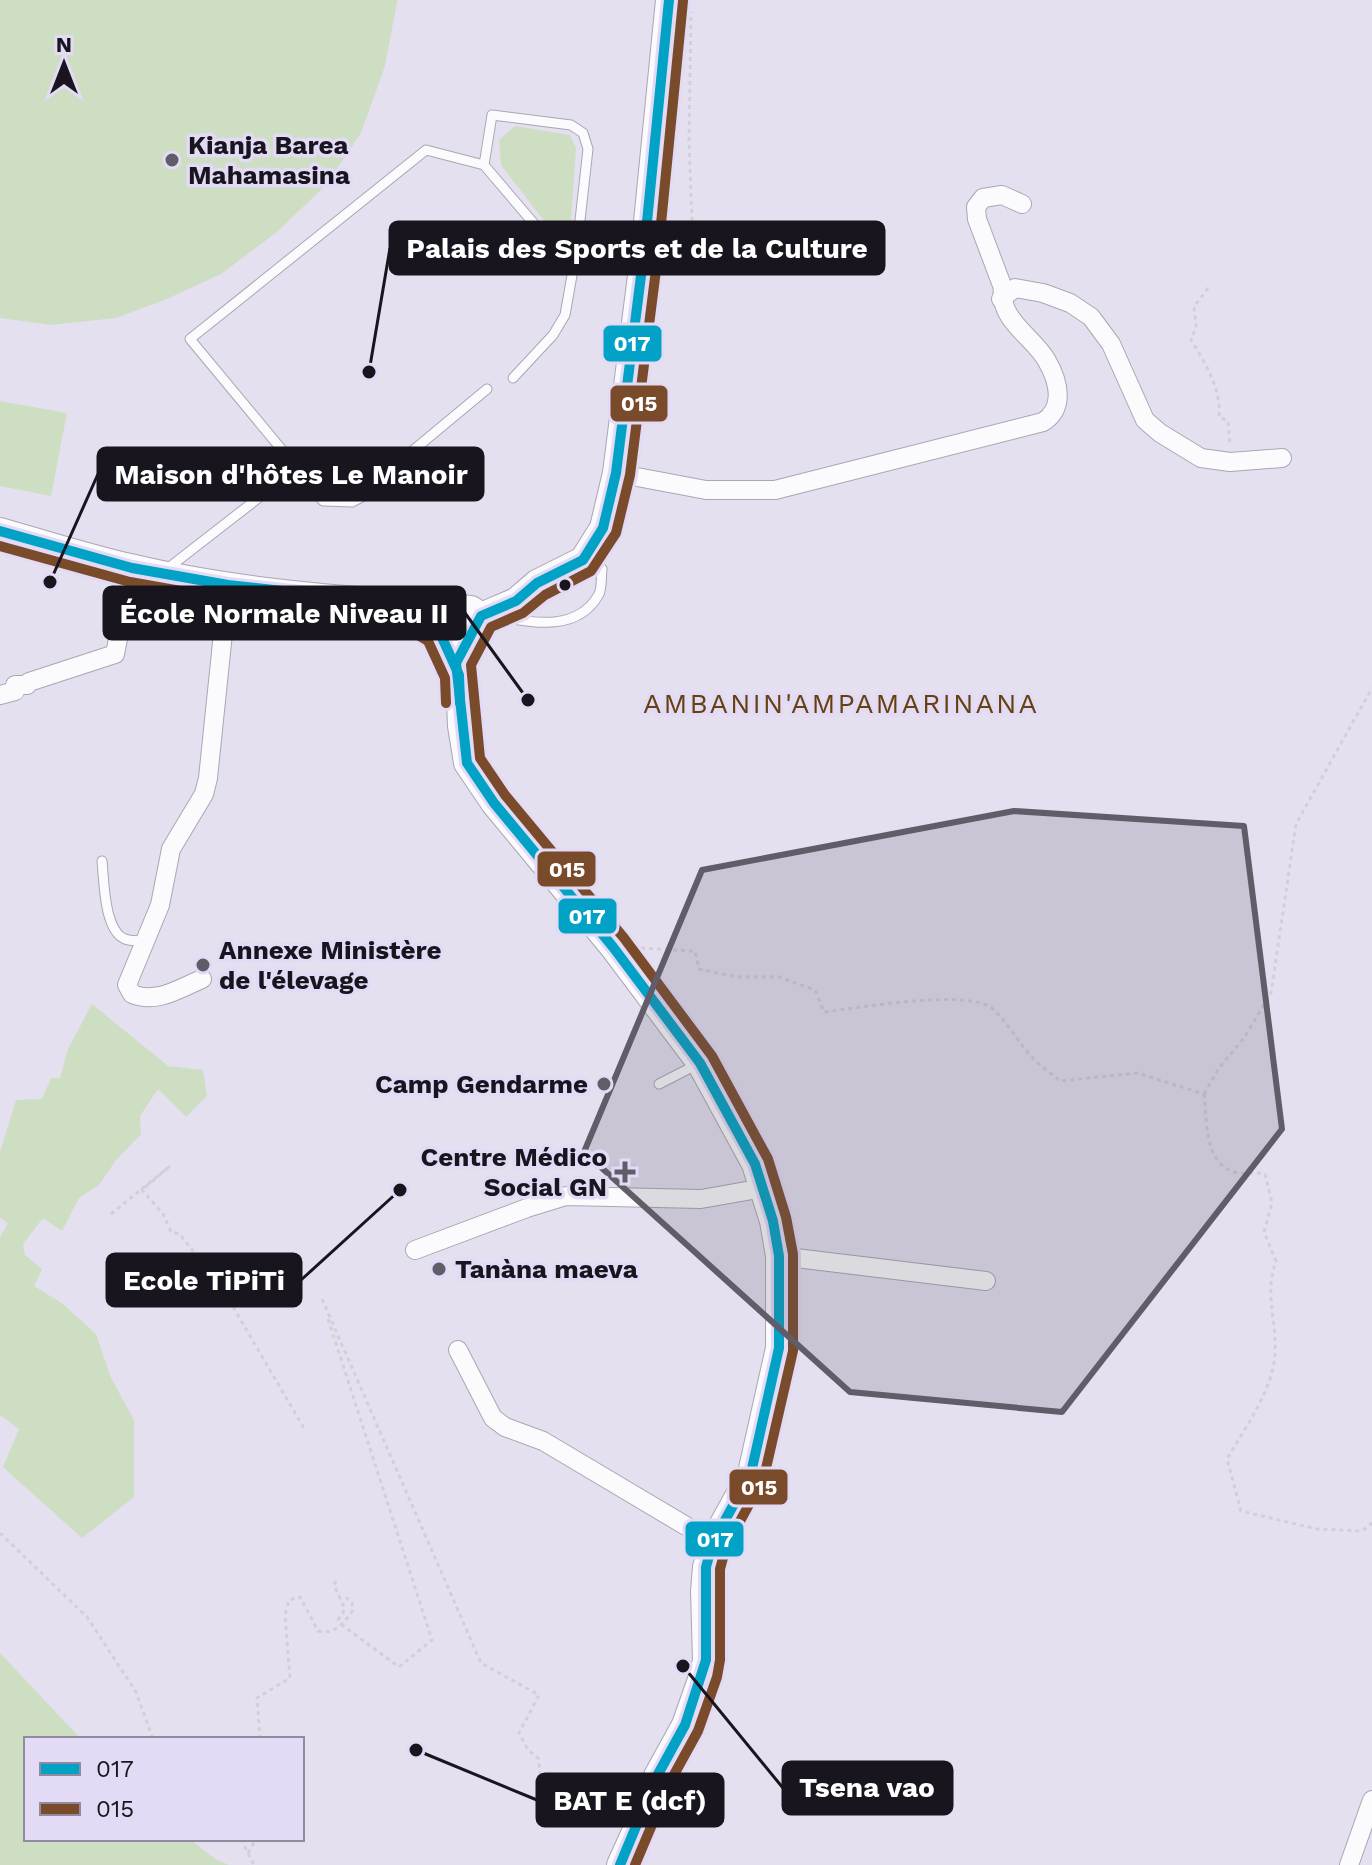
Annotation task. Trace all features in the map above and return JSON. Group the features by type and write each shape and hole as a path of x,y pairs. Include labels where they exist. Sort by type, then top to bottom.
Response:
{"street":[{"path":"620,1865 657,1776 685,1725 703,1674 706,1660 706,1567 713,1542 751,1473 779,1348 779,1256 773,1221 755,1164 700,1063 613,947 494,803 467,763 456,663 485,615 516,601 537,583 583,560 603,528 616,473 680,1"},
{"path":"616,473 706,490 775,490 1043,422 1053,415 1059,393 1047,359 1021,331 1001,299 1003,288 977,219 976,207 983,198 1002,195 1022,204"},
{"path":"1001,299 1015,288 1043,293 1070,303 1091,317 1111,344 1145,420 1201,458 1232,461 1282,458"},
{"path":"0,531 132,568 228,585 471,609 485,615"},
{"path":"0,695 15,691 15,685 27,685 115,654 132,568"},
{"path":"202,979 161,997 144,999 132,994 127,985 160,905 171,849 204,794 228,585"},
{"path":"391,603 439,631 459,675"},
{"path":"415,1250 566,1196 701,1199 763,1188"},
{"path":"779,1256 986,1281"},
{"path":"458,1350 493,1418 505,1427 543,1441 713,1542"},
{"path":"1349,1865 1372,1800"}],"lane":[{"path":"484,165 492,115 571,125 583,133 588,149 577,247 565,315 553,335 513,378"},
{"path":"487,389 381,482 352,502 323,501 190,339 426,150 484,165 547,239 577,247"},
{"path":"163,573 297,468"},
{"path":"485,615 557,622 582,614 600,592 602,569 583,560"},
{"path":"102,861 107,909 115,932 125,939 144,941"},
{"path":"659,1084 700,1063"}],"path":[{"path":"644,252 688,243 692,223 680,1"},
{"path":"1208,288 1194,307 1196,326 1191,340 1201,355 1221,402 1219,417 1228,421 1232,461"},
{"path":"1372,688 1296,824 1271,993 1204,1094 1210,1147 1215,1156 1231,1171 1265,1174 1272,1203 1264,1232 1276,1261 1269,1281 1275,1351 1272,1378 1227,1459 1241,1511 1317,1529 1362,1531 1372,1523"},
{"path":"613,947 695,951 699,969 737,977 779,977 815,990 824,1012 964,998 980,1001 992,1007 1033,1058 1060,1081 1137,1073 1204,1094"},
{"path":"111,1214 170,1166 142,1190 163,1214 171,1232 180,1234 219,1284 305,1430"},
{"path":"336,1581 334,1585 345,1609 338,1620 399,1667 432,1640 322,1299 481,1663 539,1695 519,1733 528,1750 539,1759 544,1791 562,1814 581,1816 592,1797 599,1802 609,1785 644,1812"},
{"path":"0,1533 87,1617 136,1692 152,1737"},
{"path":"260,1737 257,1698 290,1678 285,1615 289,1600 300,1597 318,1631 327,1633 342,1625 353,1610 352,1603 346,1597"},
{"path":"242,1841 254,1865"},
{"path":"247,1854 255,1841"}],"highlighted area":[{"path":"1014,811 1244,826 1282,1129 1062,1412 850,1392 584,1152 702,870"}],"shaded area":[{"name":"Centre Médico Social GN","path":"637,1163 638,1179 614,1180 613,1164"}],"green space":[{"name":"Kianja Barea Mahamasina","path":"0,0 397,2 385,66 361,133 325,186 277,232 221,274 167,299 116,318 51,325 0,318"},
{"path":"515,126 570,135 576,148 571,221 562,231 551,230 501,165 499,140"},
{"path":"0,401 67,413 51,496 0,486"},
{"path":"92,1004 168,1066 203,1070 207,1096 186,1117 158,1089 140,1116 141,1134 116,1160 99,1185 79,1198 62,1231 43,1218 23,1244 25,1255 42,1269 34,1286 63,1304 96,1334 111,1378 134,1420 134,1497 82,1538 3,1467 19,1429 0,1415 0,1237 8,1223 0,1218 0,1152 16,1100 42,1099 51,1078 60,1078 68,1049"},
{"path":"0,1653 79,1737 24,1737 24,1841 192,1841 215,1859 229,1865 0,1865"}],"transit line":[{"name":"017","path":"620,1865 657,1776 685,1725 706,1660 706,1567 713,1542 751,1473 779,1348 779,1256 773,1221 755,1164 700,1063 613,947 494,803 467,763 456,663 481,616 516,601 537,583 583,560 603,528 616,473 644,252 669,0"},
{"name":"015","path":"635,1865 670,1782 698,1731 717,1677 720,1660 720,1569 726,1547 764,1477 793,1351 793,1254 786,1217 768,1159 712,1056 624,938 505,795 480,758 471,665 491,627 523,613 545,595 591,571 616,533 630,475 658,254 683,1"},
{"name":"017","path":"0,531 132,568 228,585 391,603 439,631 459,675 460,703"},
{"name":"015","path":"0,546 130,582 226,599 387,617 428,641 445,678 446,703"}],"place":[{"name":"Kianja Barea Mahamasina","path":"172,160"},
{"name":"Palais des Sports et de la Culture","path":"369,372"},
{"name":"Maison d'hôtes Le Manoir","path":"50,582"},
{"name":"École Normale Niveau II","path":"528,700"},
{"name":"Annexe Ministère de l'élevage","path":"203,965"},
{"name":"Camp Gendarme","path":"604,1084"},
{"name":"Centre Médico Social GN","path":"625,1172"},
{"name":"Ecole TiPiTi","path":"400,1190"},
{"name":"Tanàna maeva","path":"439,1269"},
{"name":"Tsena vao","path":"683,1666"},
{"name":"BAT E (dcf)","path":"416,1750"}],"district":[{"name":"AMBANIN'AMPAMARINANA","path":"841,703"}]}
